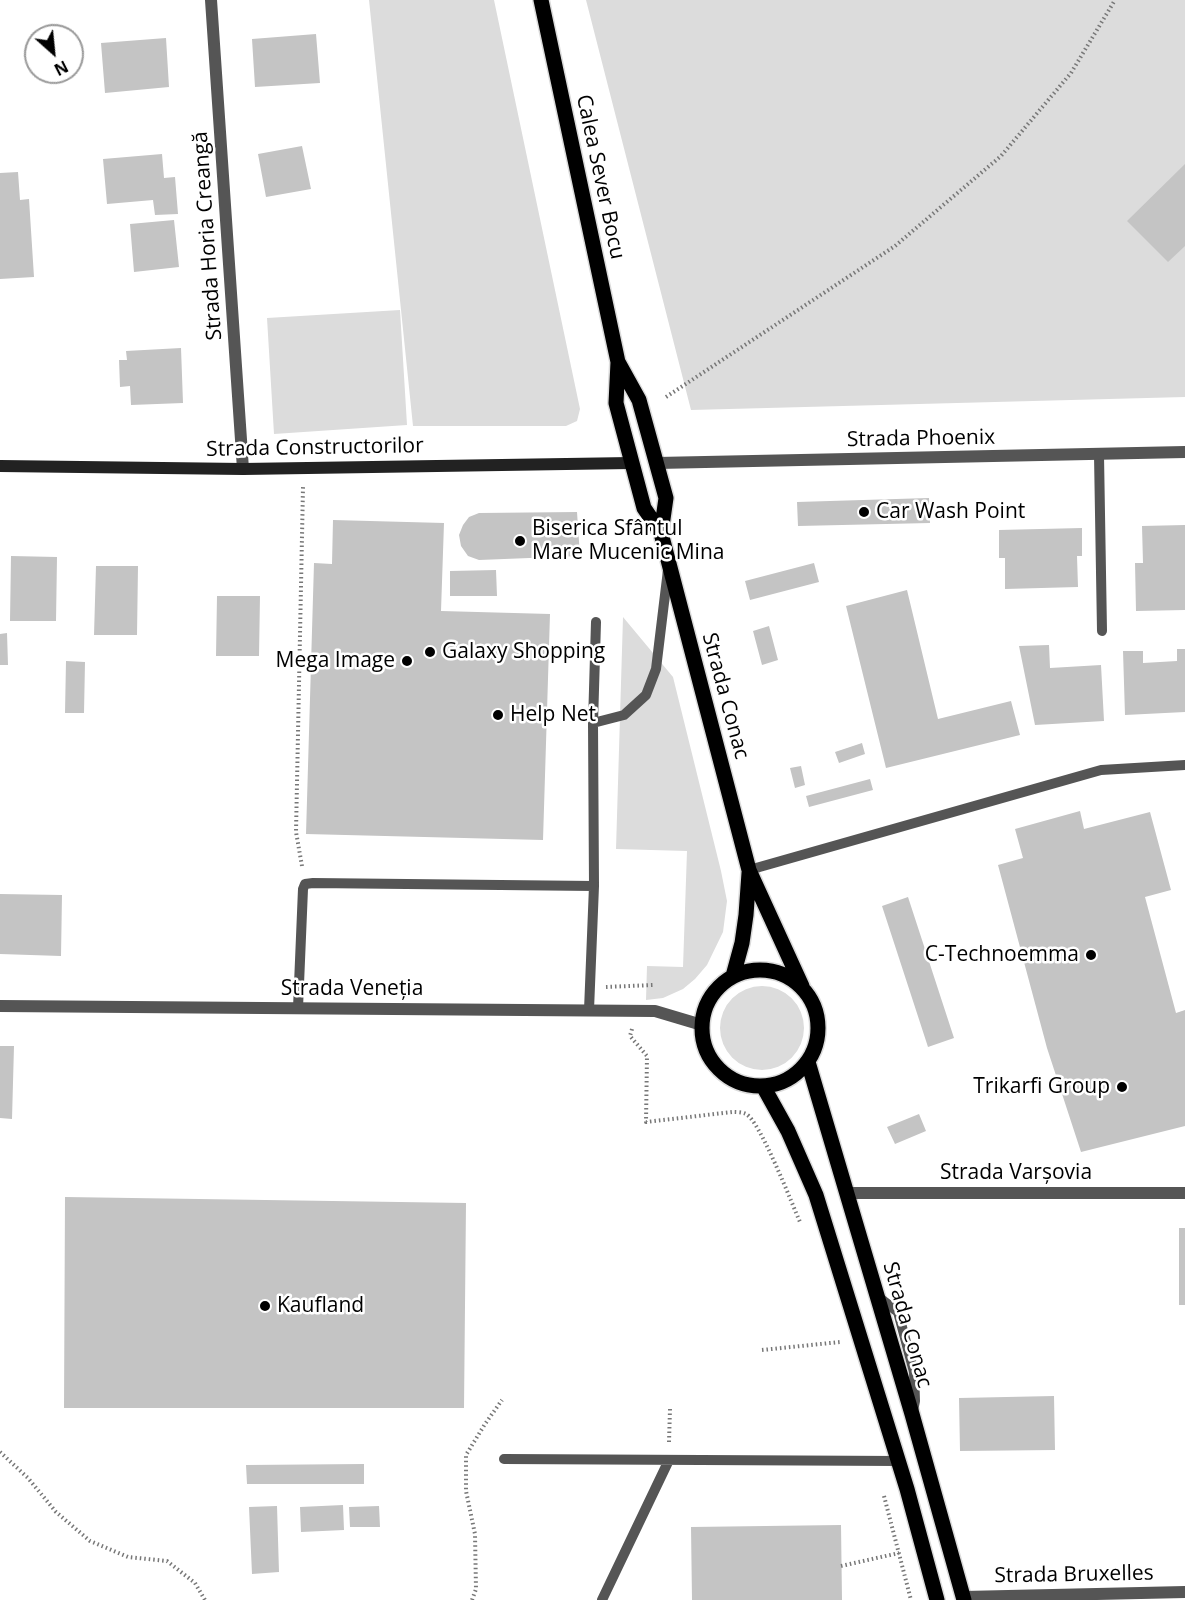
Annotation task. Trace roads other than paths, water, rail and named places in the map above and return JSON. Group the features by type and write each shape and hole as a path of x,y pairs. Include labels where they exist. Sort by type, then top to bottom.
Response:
{"main road":[{"name":"Calea Sever Bocu","path":"541,0 618,362 616,403 631,463"},
{"name":"Calea Sever Bocu","path":"618,362 639,400 657,463"},
{"name":"Strada Constructorilor","path":"0,466 243,469 631,463"},
{"name":"Strada Conac","path":"631,463 644,508 661,533 749,870 802,986"},
{"name":"Strada Conac","path":"657,463 666,498 661,533"},
{"name":"Strada Conac","path":"733,976 747,915 749,870"},
{"path":"750,970 769,970 792,978 802,986 814,1003 819,1023 817,1043 808,1062 796,1074 781,1083 763,1086 743,1084 725,1075 707,1053 702,1025 704,1010 720,985 733,976 750,970"},
{"name":"Strada Conac","path":"808,1062 964,1599"},
{"path":"763,1086 788,1131 816,1195 898,1461 937,1600"}],"street":[{"name":"Strada Horia Creangă","path":"211,0 243,469"},
{"name":"Strada Phoenix","path":"657,463 1185,452"},
{"name":"Strada Veneția","path":"0,1006 655,1011 702,1025"},
{"name":"Strada Varșovia","path":"846,1193 1185,1193"},
{"name":"Strada Bruxelles","path":"964,1599 1185,1592"}],"lane":[{"path":"1099,455 1102,631"},
{"path":"593,723 624,716 646,695 656,669 669,564"},
{"path":"589,1010 594,886 593,723 596,622"},
{"path":"749,870 1101,770 1185,765"},
{"path":"298,1008 301,913 305,884 594,886"},
{"path":"504,1459 898,1461"},
{"path":"602,1600 669,1461"}],"place":[{"name":"Car Wash Point","path":"864,512"},
{"name":"Biserica Sfântul Mare Mucenic Mina","path":"520,541"},
{"name":"Galaxy Shopping","path":"430,652"},
{"name":"Mega Image","path":"407,661"},
{"name":"Help Net","path":"498,715"},
{"name":"C-Technoemma","path":"1091,955"},
{"name":"Trikarfi Group","path":"1122,1087"},
{"name":"Kaufland","path":"265,1306"}]}
